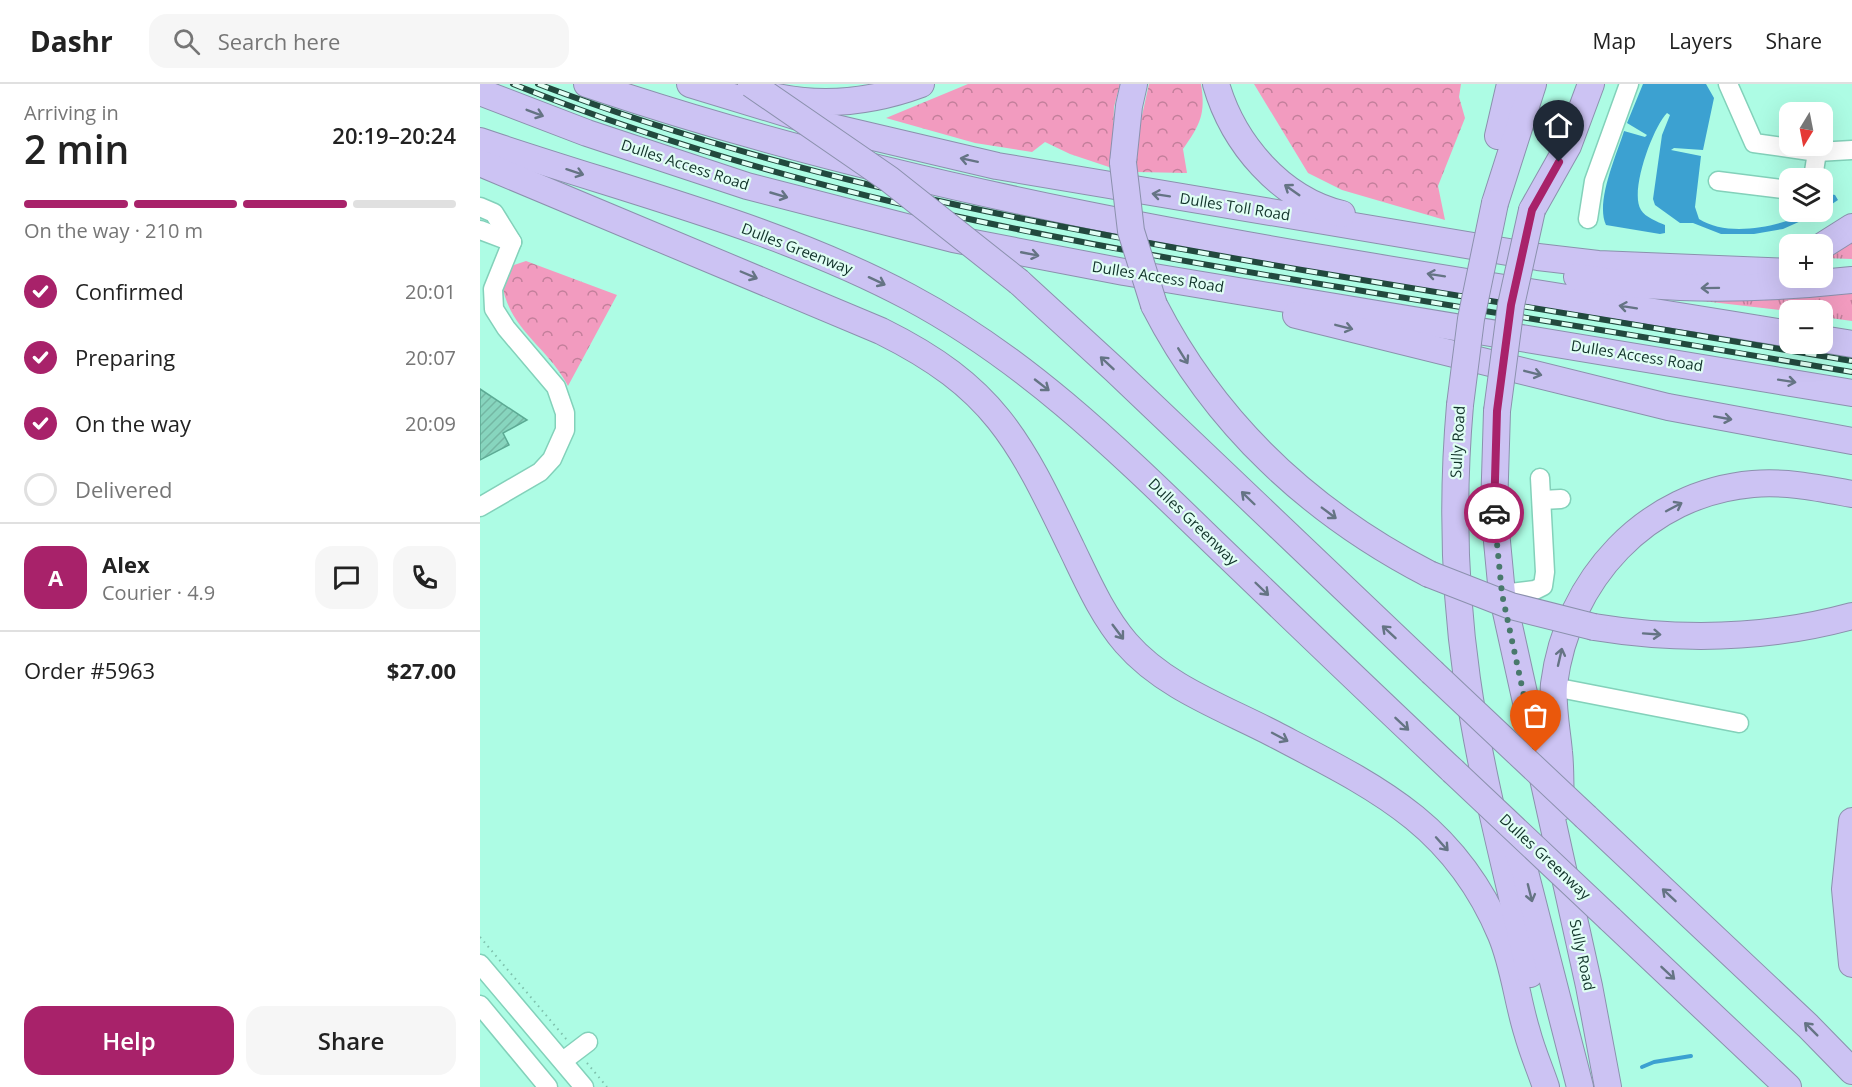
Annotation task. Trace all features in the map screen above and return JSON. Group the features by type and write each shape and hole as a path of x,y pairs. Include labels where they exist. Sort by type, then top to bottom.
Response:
{"highway":[{"path":"587,84 830,157 923,181 1171,231 1779,332"},
{"name":"Dulles Toll Road","path":"690,84 831,126 997,166 1570,261 1779,272"},
{"path":"726,84 758,93 814,102 863,99 921,84"},
{"path":"751,84 881,173 1019,282 1115,370 1808,1026 1852,1071"},
{"path":"1134,84 1123,163 1131,231 1154,305 1202,384 1263,456 1344,524 1429,574 1511,606 1594,627 1664,635 1727,636 1794,628 1852,616"},
{"path":"1216,84 1223,106 1243,143 1269,171 1296,192 1336,212 1401,225 1467,245"},
{"path":"1488,202 1510,84"},
{"path":"1488,202 1533,84"},
{"name":"Sully Road","path":"1574,84 1532,210 1511,305 1497,411 1494,510 1502,594 1562,861 1608,1087"},
{"path":"1532,210 1568,146 1591,84"},
{"name":"Dulles Access Road","path":"480,92 587,133 757,189 953,239 1124,272 1852,393"},
{"name":"Dulles Greenway","path":"480,141 805,250 909,297 963,328 1040,383 1111,443 1453,771 1788,1087"},
{"path":"480,163 881,331 923,353 970,388 1000,419 1024,453 1096,597 1128,645 1155,669 1188,690 1381,791 1420,822 1457,861 1481,897 1501,935 1526,1032 1546,1087"},
{"name":"Sully Road","path":"1488,202 1460,405 1455,506 1457,572 1467,677 1481,759 1540,1019 1552,1087"},
{"path":"1086,214 1172,222 1257,236 1403,249 1649,287 1740,287 1852,280"},
{"path":"1833,239 1852,227"},
{"path":"1664,267 1720,260 1779,257"},
{"path":"1124,272 1668,407 1852,441"},
{"path":"1833,273 1852,274"},
{"path":"1833,341 1852,344"},
{"path":"1562,861 1559,752 1554,717 1554,687 1564,639 1587,587 1612,553 1658,515 1701,495 1751,484 1790,484 1852,494"},
{"path":"1481,759 1525,872 1580,1087"},
{"path":"1852,821 1845,889 1852,964"}],"street":[{"path":"1588,219 1601,159 1629,84"},
{"path":"1728,84 1754,143 1779,147"},
{"path":"1833,151 1852,150"},
{"path":"1719,181 1779,189"},
{"path":"487,210 512,242"},
{"path":"480,230 512,242"},
{"path":"480,507 540,472 552,459 565,430 564,406 556,387 506,328 494,309 493,289 512,242"},
{"path":"1502,594 1535,590 1543,586 1545,572 1540,478"},
{"path":"1542,500 1561,499"},
{"path":"1554,687 1739,723"},
{"path":"480,964 584,1087"},
{"path":"480,1005 548,1087"},
{"path":"563,1061 588,1042"}],"path":[{"path":"480,937 564,1036"},
{"path":"587,1064 607,1087"}],"green space":[{"path":"968,84 1120,84 1114,107 1112,168 1070,154 1045,142 1032,152 975,143 886,118"},
{"path":"1149,84 1201,84 1203,103 1200,119 1183,149 1187,173 1137,172 1137,138"},
{"path":"1254,84 1461,84 1459,97 1465,118 1438,186 1445,220 1342,190 1308,173"},
{"path":"1852,240 1852,259 1833,258 1833,252"},
{"path":"526,261 617,295 568,386 550,360 520,325 505,298 502,282 514,265"},
{"path":"1852,289 1852,321 1833,318 1833,300 1779,300 1779,310 1668,297"}],"water":[{"path":"1643,84 1706,84 1714,98 1703,150 1674,148 1671,150 1701,156 1695,207 1699,219 1709,224 1732,229 1799,222 1783,229 1754,234 1721,234 1693,223 1680,223 1655,205 1653,199 1662,135 1670,115 1667,113 1649,145 1638,189 1641,210 1665,225 1665,233 1606,225 1603,215 1605,191 1624,131 1645,137 1647,135 1627,123"},
{"path":"1833,195 1835,195 1838,200 1833,203"}],"building":[{"path":"480,389 527,420 503,433 509,445 480,460"}],"waterway":[{"path":"1642,1067 1654,1062 1691,1056"}],"railway":[{"path":"513,84 610,120 707,152 905,205 1005,227 1207,265 1852,372"},
{"path":"538,84 635,118 732,148 930,199 1231,258 1852,361"}],"way so far":[{"path":"1494,513 1502,594 1536,752"}],"route":[{"path":"1494,513 1497,411 1511,305 1532,210 1559,162"}]}
